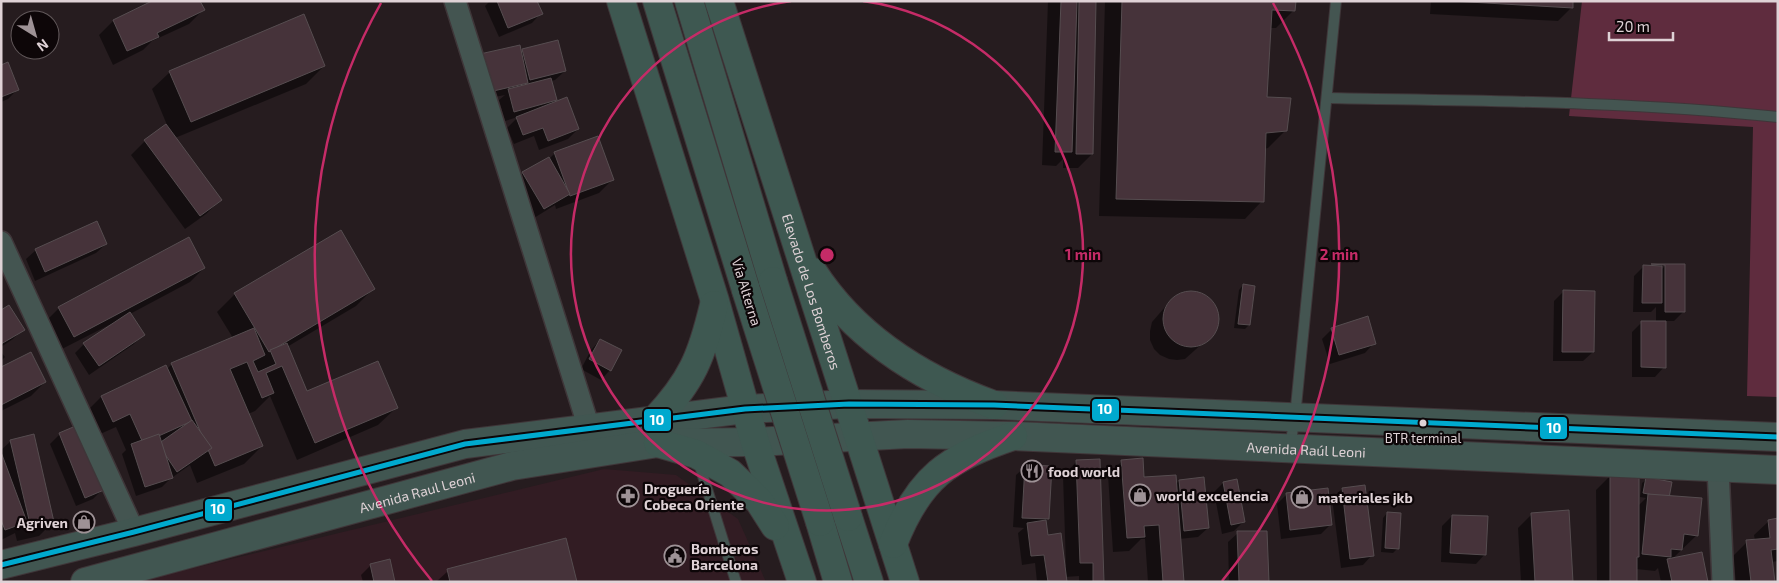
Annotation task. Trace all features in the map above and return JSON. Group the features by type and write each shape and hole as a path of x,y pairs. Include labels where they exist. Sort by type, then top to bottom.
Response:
{"highway":[{"path":"621,1 715,301 755,442 801,577"},
{"name":"Vía Alterna","path":"657,1 838,582"},
{"path":"689,1 773,281 869,582"},
{"name":"Elevado de Los Bomberos","path":"719,1 849,404 904,582"},
{"path":"799,250 821,283 849,316 893,354 941,383 994,405"},
{"path":"715,301 706,339 698,362 672,402 656,432 730,473 759,501 780,534 801,577"},
{"path":"892,544 902,519 912,503 934,476 956,460 980,447 1013,436"}],"main road":[{"name":"Avenida Raul Leoni","path":"85,582 512,466 745,409 849,404 994,405 1778,437"},
{"name":"Avenida Raul Leoni","path":"1,565 134,532 465,444 589,428 656,432 755,442 859,437"},
{"name":"Avenida Raúl Leoni","path":"859,437 908,434 1013,436 1778,470"}],"street":[{"path":"454,1 589,428"},
{"path":"1,242 134,532"},
{"path":"1718,468 1723,582"}],"lane":[{"path":"1290,448 1295,417 1336,1"},
{"path":"1326,98 1537,102 1730,112 1778,117"},
{"path":"696,454 736,582"}],"shaded area":[{"path":"1582,1 1778,1 1778,397 1747,396 1753,127 1569,116"},
{"path":"604,469 676,475 738,519 766,582 136,582"}],"building":[{"path":"152,1 200,1 205,10 157,33 159,37 127,51 113,20"},
{"path":"497,1 537,1 543,14 508,28"},
{"path":"1061,1 1077,1 1072,152 1055,152"},
{"path":"1079,1 1096,1 1093,154 1076,154"},
{"path":"1122,1 1296,1 1295,11 1272,10 1267,97 1291,98 1287,131 1266,133 1264,202 1116,199"},
{"path":"1451,1 1573,1 1573,8"},
{"path":"304,14 325,66 191,122 169,71"},
{"path":"558,40 566,71 530,80 522,49"},
{"path":"520,45 528,83 489,92 480,54"},
{"path":"8,62 19,90 1,97 1,65"},
{"path":"551,78 557,100 514,112 508,89"},
{"path":"567,97 579,129 548,141 543,128 523,135 516,117"},
{"path":"166,124 222,200 200,216 144,140"},
{"path":"598,136 614,180 570,196 554,152"},
{"path":"549,157 570,194 544,209 522,172"},
{"path":"97,221 107,244 45,272 35,249"},
{"path":"341,230 375,289 269,352 234,293"},
{"path":"189,237 205,268 74,337 58,307"},
{"path":"1651,264 1685,264 1685,312 1665,312 1665,265"},
{"path":"1643,265 1662,266 1662,303 1642,303"},
{"path":"1243,284 1255,286 1250,325 1238,324"},
{"path":"1563,290 1595,291 1594,352 1562,352"},
{"path":"1191,291 1202,293 1211,299 1217,308 1219,319 1217,330 1211,339 1202,345 1191,347 1180,345 1171,339 1165,330 1163,319 1165,308 1171,299 1180,293"},
{"path":"9,305 25,330 1,344 1,310"},
{"path":"130,312 145,335 99,366 83,343"},
{"path":"1368,316 1376,344 1339,355 1331,328"},
{"path":"1641,321 1666,321 1666,368 1641,367"},
{"path":"254,328 265,355 253,361 258,372 276,364 270,350 287,343 307,391 378,361 398,408 315,443 282,366 266,373 274,393 262,398 247,362 230,369 263,446 215,466 171,363"},
{"path":"600,339 622,350 611,371 589,359"},
{"path":"31,352 46,382 1,405 1,367"},
{"path":"166,365 192,421 143,443 130,414 113,422 101,396"},
{"path":"192,420 212,448 177,472 158,444"},
{"path":"78,425 104,490 85,498 59,433"},
{"path":"34,434 54,522 31,528 10,440"},
{"path":"159,434 173,478 145,487 131,444"},
{"path":"1,452 27,522 5,530 1,520"},
{"path":"1143,458 1144,477 1176,475 1184,582 1163,582 1159,525 1144,526 1145,537 1127,538 1121,460"},
{"path":"1100,459 1104,582 1093,582 1093,563 1080,563 1076,460"},
{"path":"1025,465 1052,466 1049,519 1022,518"},
{"path":"1610,475 1639,475 1639,557 1637,557 1637,582 1610,582"},
{"path":"1204,477 1209,528 1184,531 1179,480"},
{"path":"1646,477 1672,482 1669,498 1643,493"},
{"path":"1237,479 1245,522 1231,525 1223,482"},
{"path":"1365,485 1374,556 1350,559 1342,488"},
{"path":"1328,488 1332,525 1290,530 1286,493"},
{"path":"1648,494 1702,498 1698,536 1684,534 1682,550 1671,549 1671,557 1642,554"},
{"path":"1569,510 1573,582 1535,582 1531,513"},
{"path":"1387,512 1401,513 1399,549 1385,548"},
{"path":"1452,515 1488,516 1486,555 1450,553"},
{"path":"1778,518 1778,549 1771,550 1775,582 1751,582 1746,540 1770,538 1768,520"},
{"path":"1046,520 1048,535 1061,533 1067,582 1048,582 1044,555 1031,556 1027,523"},
{"path":"1237,531 1267,531 1269,582 1239,582"},
{"path":"566,538 577,582 450,582 447,569"},
{"path":"1702,552 1708,582 1672,582 1667,559"},
{"path":"390,559 395,582 374,582 370,564"}],"transit line":[{"name":"10","path":"1,565 134,532 465,444 745,409 849,404 994,405 1778,437"}],"place":[{"name":"BTR terminal","path":"1423,423"},
{"name":"food world","path":"1032,471"},
{"name":"world excelencia","path":"1140,495"},
{"name":"Droguería Cobeca Oriente","path":"628,496"},
{"name":"materiales jkb","path":"1302,497"},
{"name":"Agriven","path":"84,522"},
{"name":"Bomberos Barcelona","path":"675,556"}]}
